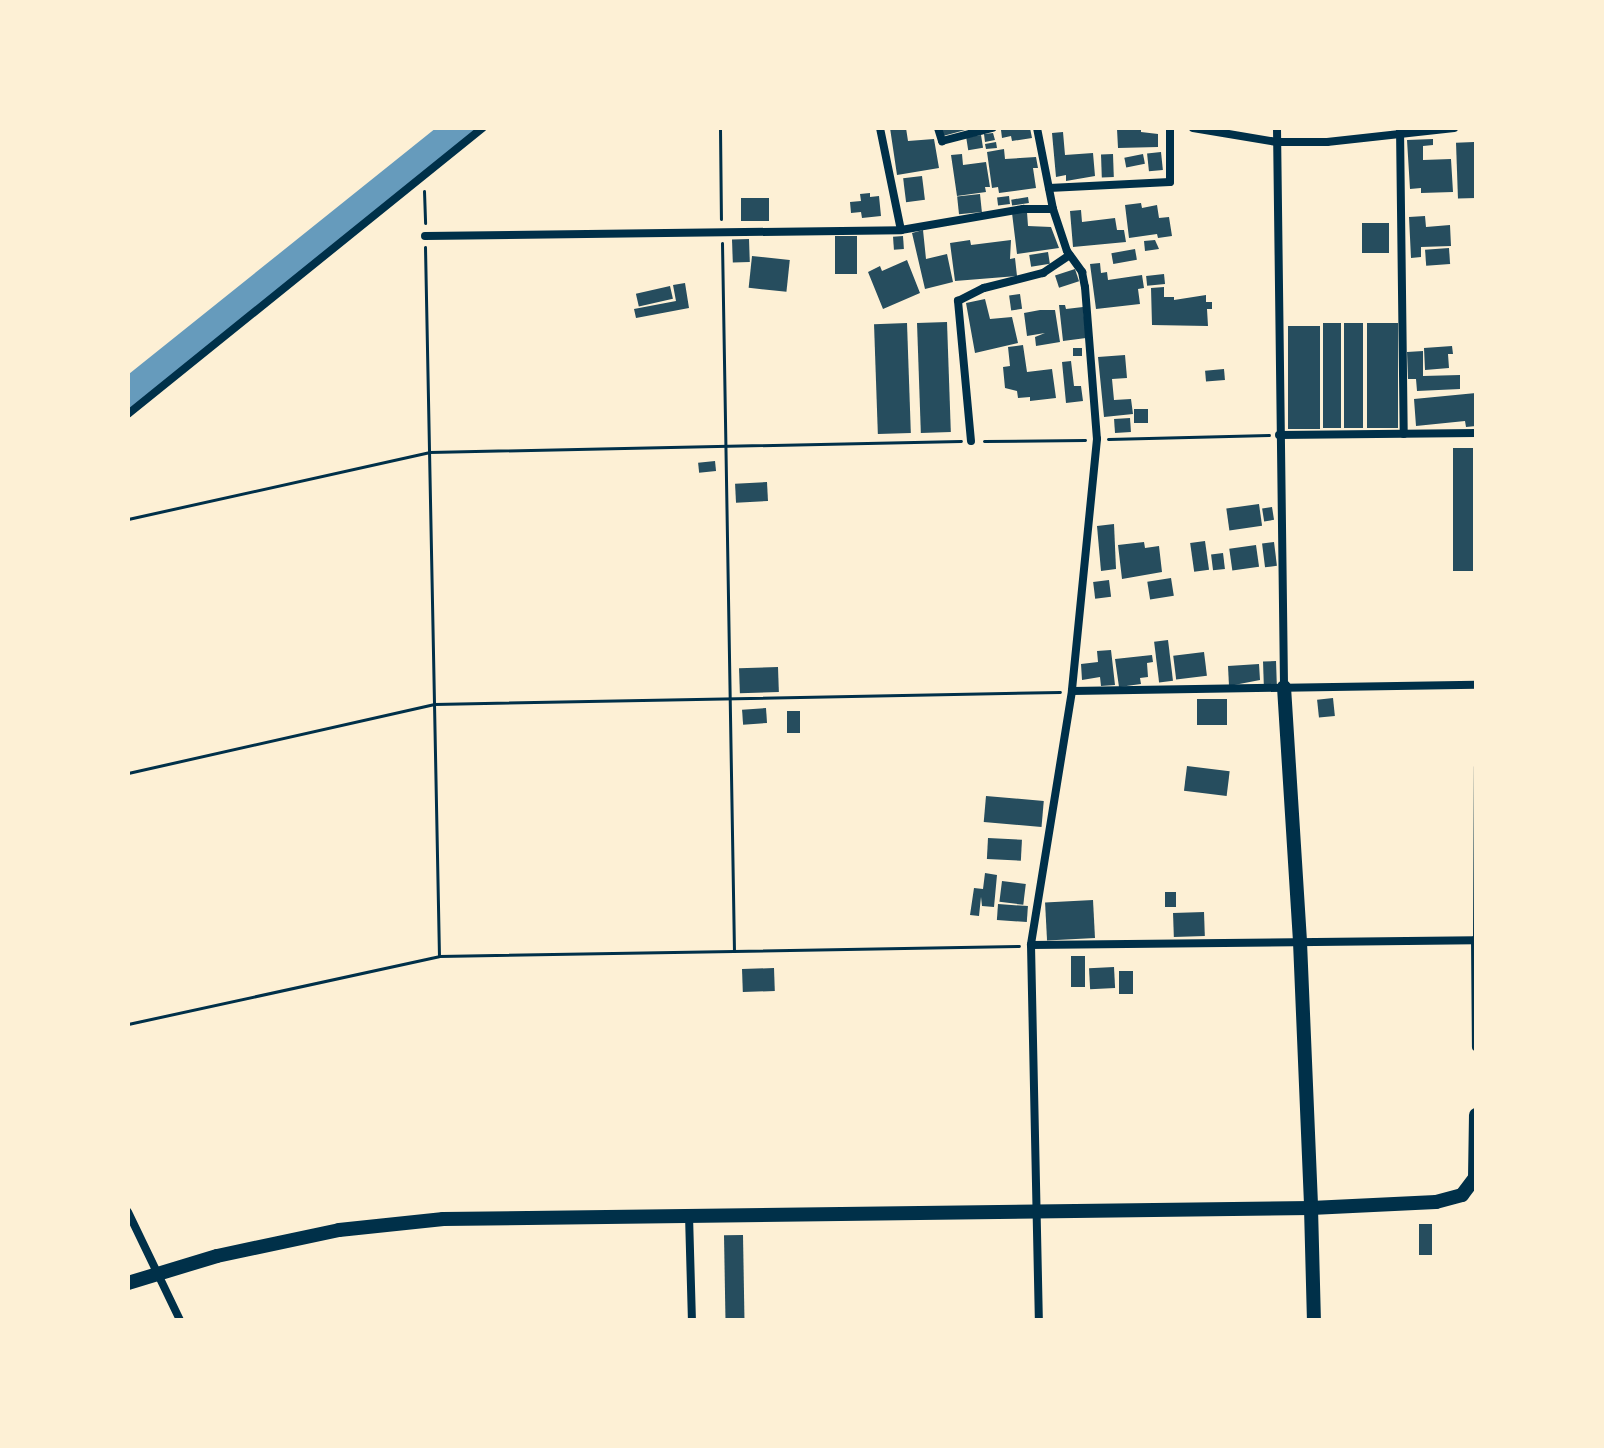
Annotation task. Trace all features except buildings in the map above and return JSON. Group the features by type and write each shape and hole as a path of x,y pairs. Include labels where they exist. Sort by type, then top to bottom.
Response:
{"street":[{"path":"128,414 483,128"},
{"path":"880,128 901,230"},
{"path":"938,128 942,141 992,128"},
{"path":"1037,128 1053,209 1070,255 1082,272 1089,307 1097,439 1072,691 1031,945 1039,1320"},
{"path":"1049,188 1170,182 1170,128"},
{"path":"1193,128 1277,142 1327,142 1400,131 1454,128"},
{"path":"1277,128 1284,687 1300,942 1314,1320"},
{"path":"1400,131 1404,434"},
{"path":"425,236 901,230 1023,209 1053,209"},
{"path":"971,441 958,301 984,288 1043,273 1070,255"},
{"path":"1279,435 1476,433"},
{"path":"1072,691 1476,685"},
{"path":"1031,945 1475,940 1476,1047"},
{"path":"128,1283 157,1272 339,1230 443,1219 1311,1208 1436,1202 1462,1195 1475,1178 1476,1115"},
{"path":"128,1212 180,1320"},
{"path":"689,1215 692,1320"}],"lane":[{"path":"1475,940 1476,766"}],"path":[{"path":"720,128 734,951"},
{"path":"424,175 439,956"},
{"path":"128,519 429,452 1279,435"},
{"path":"128,773 434,704 1072,691"},
{"path":"128,1024 439,956 1031,945"}],"waterway":[{"path":"128,394 460,128"}]}
